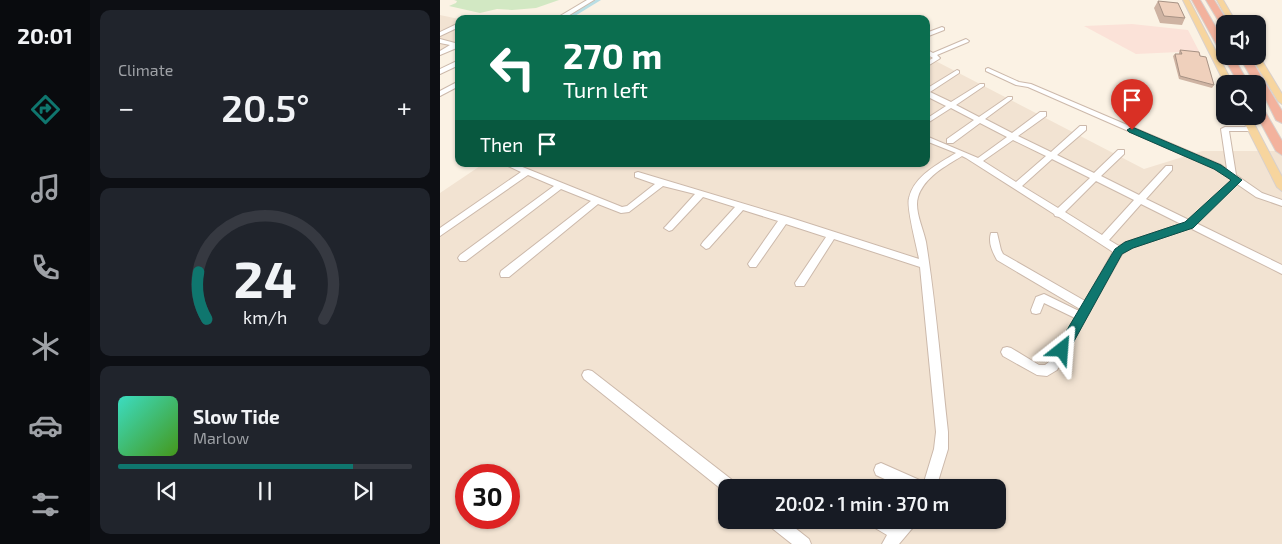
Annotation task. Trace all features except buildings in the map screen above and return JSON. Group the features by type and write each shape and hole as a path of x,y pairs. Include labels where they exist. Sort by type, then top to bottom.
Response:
{"highway":[{"path":"1192,0 1209,23"},
{"path":"1196,0 1216,35"},
{"path":"1210,0 1219,15"},
{"path":"1214,0 1221,15"},
{"path":"1249,65 1282,120"},
{"path":"1266,122 1282,151"}],"main road":[{"path":"1186,0 1224,75"},
{"path":"1220,0 1229,15"},
{"path":"1260,65 1282,101"},
{"path":"1250,125 1282,187"}],"street":[{"path":"565,15 591,0"},
{"path":"575,15 601,0"},
{"path":"440,34 455,27"},
{"path":"930,34 942,29"},
{"path":"440,41 455,44"},
{"path":"933,55 966,41"},
{"path":"440,53 455,46"},
{"path":"930,53 936,60 930,63"},
{"path":"440,72 455,64"},
{"path":"988,70 1218,167 1259,195 1282,203"},
{"path":"930,89 957,72"},
{"path":"440,86 455,78"},
{"path":"440,94 455,85"},
{"path":"930,119 982,85"},
{"path":"930,94 1094,178 1282,270"},
{"path":"950,141 1010,98"},
{"path":"982,159 1043,114"},
{"path":"1016,186 1083,128"},
{"path":"1234,178 1226,129 1252,129"},
{"path":"930,140 962,153 1118,252"},
{"path":"1058,214 1121,152"},
{"path":"932,479 941,449 942,432 924,265 918,222 912,200 917,188 926,177 962,153"},
{"path":"515,167 622,210 629,209 661,183"},
{"path":"1102,241 1169,168"},
{"path":"440,233 527,172"},
{"path":"638,176 700,193 924,265"},
{"path":"1007,352 1037,370 1047,371 1053,366 1118,252 1129,245 1189,225 1234,178"},
{"path":"463,258 561,186"},
{"path":"669,228 700,193"},
{"path":"504,274 598,200"},
{"path":"706,245 741,206"},
{"path":"753,264 785,220"},
{"path":"800,283 832,235"},
{"path":"994,235 996,250 1000,257 1083,312"},
{"path":"1036,310 1040,300 1044,298 1083,312"},
{"path":"588,375 721,479"},
{"path":"881,470 901,479"},
{"path":"785,529 804,544"},
{"path":"884,529 894,539 902,529"}],"shaded area":[{"path":"440,15 455,18 455,50 440,56"},
{"path":"1132,24 1188,30 1201,55 1179,52 1136,54 1084,26"},
{"path":"930,58 1144,169 1202,151 1282,151 1282,544 440,544 440,193 479,167 930,167"}],"green space":[{"path":"454,0 559,0 536,8 497,9 480,13 449,6 456,3 457,1"}],"waterway":[{"path":"572,15 598,0"}],"route":[{"path":"1062,350 1118,252 1129,245 1189,225 1237,180 1218,167 1132,130"}]}
